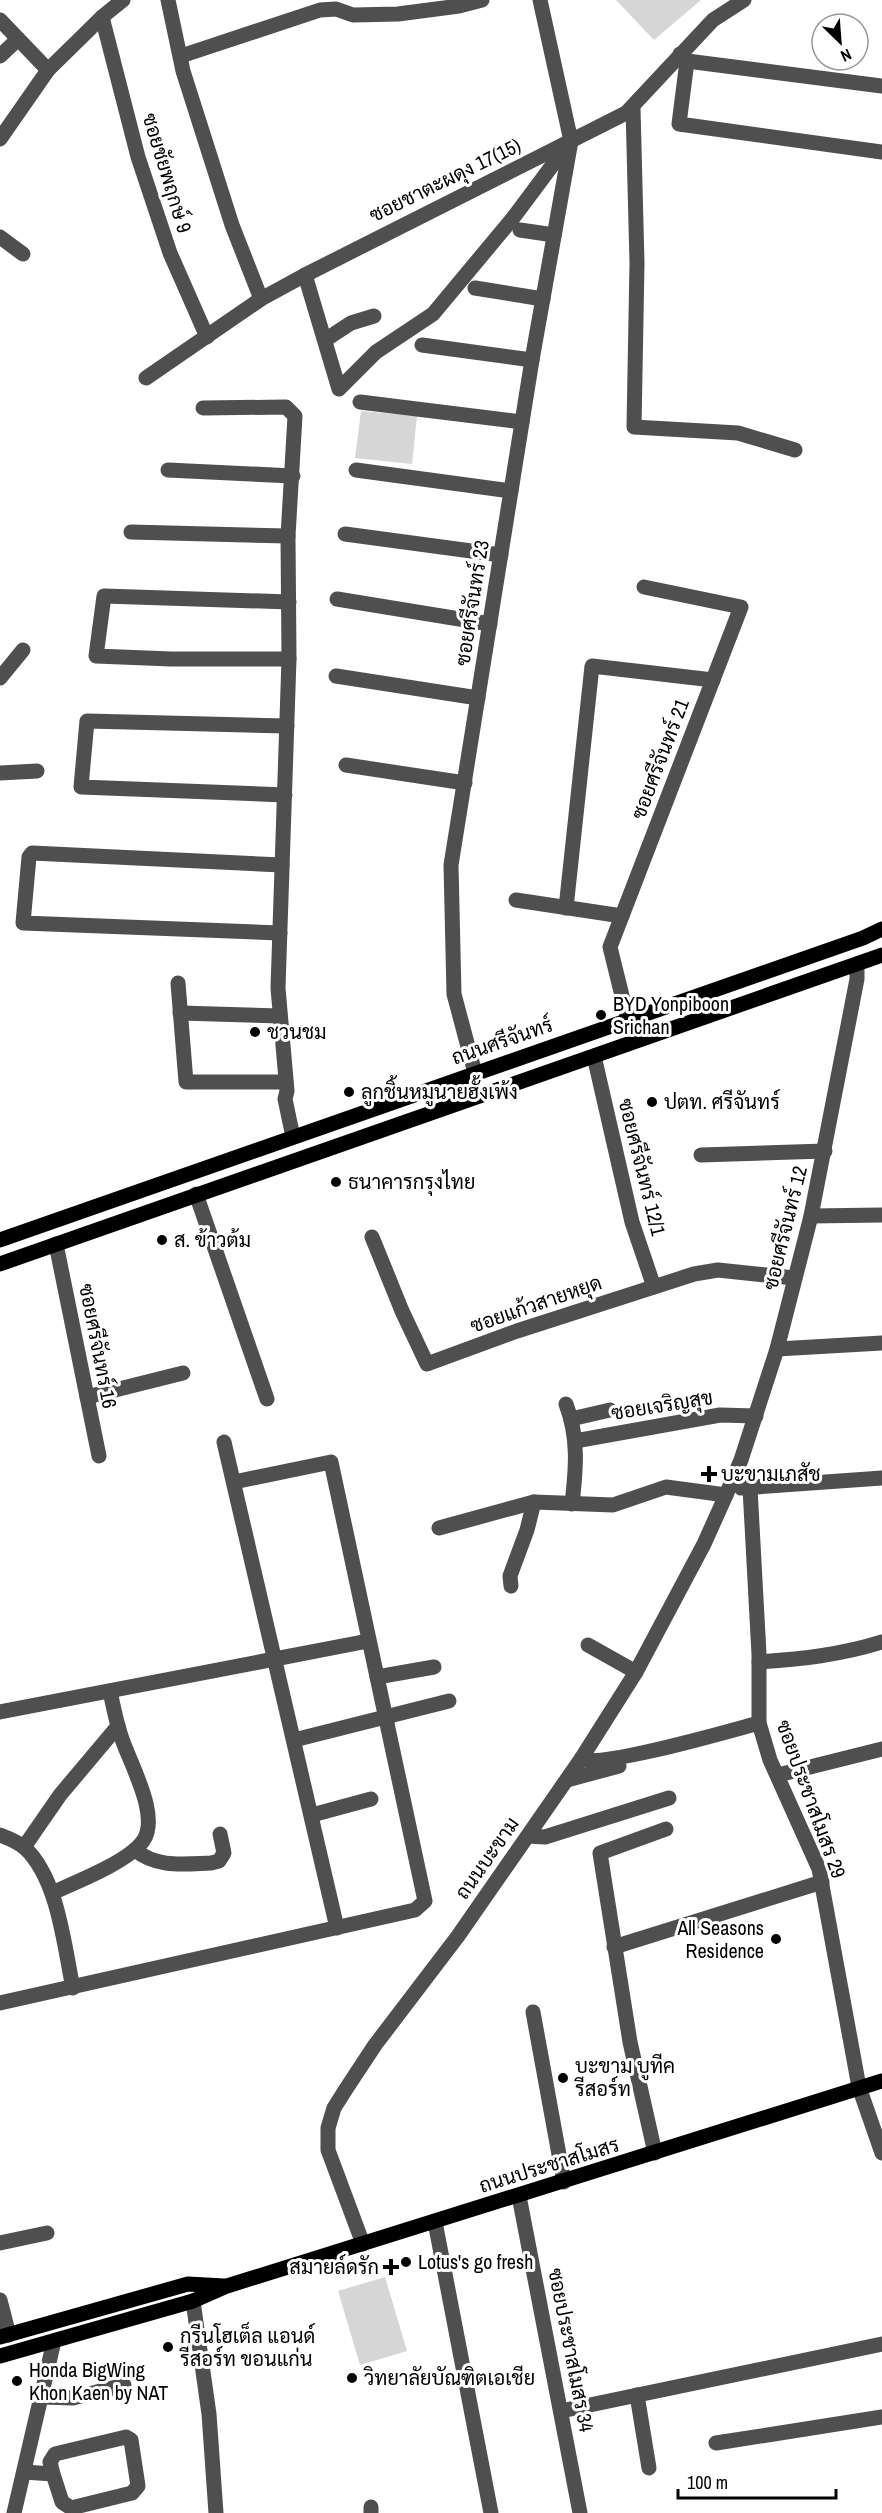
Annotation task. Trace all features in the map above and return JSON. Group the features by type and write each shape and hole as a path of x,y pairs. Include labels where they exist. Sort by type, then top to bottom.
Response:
{"main road":[{"name":"ถนนศรีจันทร์","path":"0,1240 882,929"},
{"path":"855,940 857,964"},
{"path":"0,1264 882,955"},
{"name":"ถนนประชาสโมสร","path":"0,2356 193,2301 227,2286 882,2081"},
{"name":"ถนนประชาสโมสร","path":"4,2336 188,2284 227,2286"}],"street":[{"path":"0,139 48,70 102,17 123,0"},
{"path":"168,0 183,71 232,225 261,299"},
{"path":"181,56 320,10 336,9 353,15 398,14 459,6 482,0"},
{"path":"305,275 339,388 376,352 433,314 513,218 571,141 540,0"},
{"name":"ซอยชาตะผดุง 17(15)","path":"146,378 261,299 633,108 683,57 714,20 744,0"},
{"name":"ซอยชัยพฤกษ์ 9","path":"102,17 138,157 170,254 207,337"},
{"path":"0,20 48,70"},
{"path":"0,56 18,39"},
{"path":"882,86 683,57 679,123 882,153"},
{"path":"633,108 637,264 634,427 738,434 795,450"},
{"name":"ซอยศรีจันทร์ 23","path":"476,1073 454,994 452,865 532,360 571,141"},
{"path":"520,230 554,235"},
{"path":"0,237 23,254"},
{"path":"475,288 543,299"},
{"path":"325,340 351,323 374,316"},
{"path":"422,345 532,360"},
{"path":"360,402 522,422"},
{"path":"203,408 286,408 295,416 288,536 290,659 278,987 287,1087 285,1099 297,1135"},
{"path":"168,470 292,476"},
{"path":"356,470 511,491"},
{"path":"132,532 288,536"},
{"path":"345,534 501,555"},
{"name":"ซอยศรีจันทร์ 21","path":"628,1020 610,947 741,607 644,587"},
{"path":"289,602 104,596 96,656 171,659 290,659"},
{"path":"337,599 490,624"},
{"path":"0,678 22,650"},
{"path":"566,908 592,666 713,680"},
{"path":"336,676 478,698"},
{"path":"285,795 81,786 87,721 170,725 287,726"},
{"path":"346,765 465,783"},
{"path":"0,773 37,771"},
{"path":"280,933 23,923 29,857 32,853 282,865"},
{"path":"516,900 622,916"},
{"name":"ซอยศรีจันทร์ 12","path":"728,1491 756,1416 777,1350 811,1216 825,1151 857,964"},
{"path":"178,983 186,1082 287,1087"},
{"path":"180,1013 280,1016"},
{"name":"ซอยศรีจันทร์ 12/1","path":"594,1056 632,1222 654,1287"},
{"path":"701,1155 825,1151"},
{"path":"196,1194 267,1399"},
{"path":"811,1216 882,1215"},
{"name":"ซอยแก้วสายหยุด","path":"372,1237 402,1311 427,1364 517,1331 694,1274 718,1270 794,1278"},
{"name":"ซอยศรีจันทร์ 16","path":"56,1244 99,1456"},
{"path":"777,1350 882,1343"},
{"path":"87,1397 183,1373"},
{"path":"566,1404 571,1419 577,1461 572,1503"},
{"path":"571,1419 610,1410"},
{"name":"ซอยเจริญสุข","path":"575,1441 720,1415 756,1416"},
{"path":"224,1442 337,1928"},
{"path":"0,2003 415,1910 425,1901 331,1462 234,1482"},
{"path":"439,1528 534,1502 613,1504 642,1497 666,1487 728,1491 882,1478"},
{"name":"ซอยประชาสโมสร 29","path":"750,1488 759,1662 759,1724 770,1760 819,1869 859,2087 882,2153"},
{"name":"ถนนบะขาม","path":"363,2244 328,2150 328,2128 334,2108 375,2045 458,1936 581,1760 636,1672 704,1544 728,1491"},
{"path":"511,1586 510,1576 527,1530 534,1502"},
{"path":"0,1712 368,1641"},
{"path":"759,1662 851,1652 882,1642"},
{"path":"588,1645 636,1672"},
{"path":"377,1677 434,1667"},
{"path":"52,1893 103,1869 135,1850 147,1833 148,1812 118,1726 110,1691"},
{"path":"294,1740 449,1701"},
{"path":"581,1760 588,1762 615,1759 759,1724"},
{"path":"24,1847 60,1795 118,1726"},
{"path":"778,1775 882,1749"},
{"path":"567,1780 643,1760"},
{"path":"528,1836 545,1837 669,1798"},
{"path":"312,1815 371,1799"},
{"path":"655,2153 630,2042 600,1853 666,1829"},
{"path":"0,1834 24,1847 36,1862 52,1893 73,1988"},
{"path":"135,1850 159,1863 219,1862 224,1853 220,1834"},
{"path":"614,1947 822,1882"},
{"path":"533,2012 564,2182"},
{"name":"ซอยประชาสโมสร 34","path":"519,2196 580,2513"},
{"path":"435,2222 490,2513"},
{"path":"0,2243 47,2233"},
{"path":"0,2300 4,2336"},
{"path":"193,2301 209,2414 216,2513"},
{"path":"14,2513 54,2341"},
{"path":"561,2411 882,2344"},
{"path":"42,2397 73,2398 124,2385"},
{"path":"637,2396 649,2469"},
{"path":"716,2443 882,2417"},
{"path":"126,2438 131,2440 138,2486 132,2493 71,2508 62,2502 53,2474 50,2462 55,2454 126,2438"},
{"path":"24,2472 53,2474"}],"shaded area":[{"path":"616,0 701,0 654,40"},
{"path":"361,411 417,416 412,464 355,458"},
{"path":"385,2277 407,2351 360,2365 338,2291"}],"place":[{"name":"BYD Yonpiboon Srichan","path":"601,1015"},
{"name":"ชวนชม","path":"255,1032"},
{"name":"ลูกชิ้นหมูนายฮั้งเพ้ง","path":"349,1092"},
{"name":"ปตท. ศรีจันทร์","path":"652,1102"},
{"name":"ธนาคารกรุงไทย","path":"336,1182"},
{"name":"ส. ข้าวต้ม","path":"162,1240"},
{"name":"บะขามเภสัช","path":"709,1474"},
{"name":"All Seasons Residence","path":"776,1939"},
{"name":"บะขาม บูทีค รีสอร์ท","path":"563,2078"},
{"name":"Lotus's go fresh","path":"406,2262"},
{"name":"สมายล์ดรัก","path":"391,2267"},
{"name":"กรีนโฮเต็ล แอนด์ รีสอร์ท ขอนแก่น","path":"168,2347"},
{"name":"วิทยาลัยบัณฑิตเอเชีย","path":"352,2378"},
{"name":"Honda BigWing Khon Kaen by NAT","path":"17,2381"}]}
